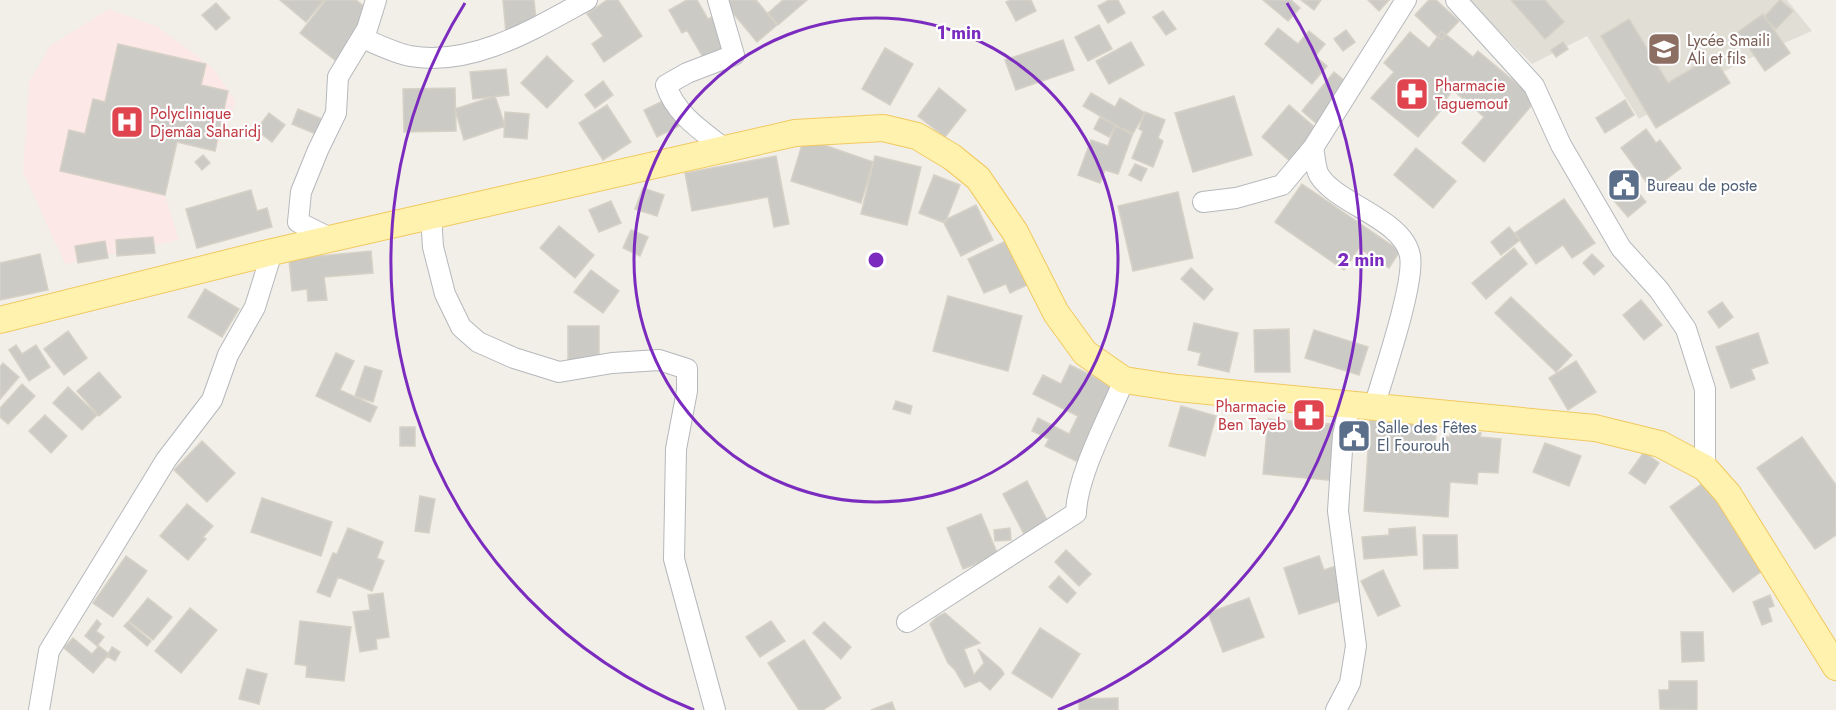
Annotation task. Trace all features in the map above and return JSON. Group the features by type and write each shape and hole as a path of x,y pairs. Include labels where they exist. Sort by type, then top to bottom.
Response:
{"main road":[{"path":"0,320 272,252 795,133 884,128 917,136 952,157 978,178 1015,232 1056,313 1085,353 1124,380 1595,429 1660,444 1705,468 1728,494 1836,667"}],"street":[{"path":"332,238 298,222 301,192 336,113 338,77 362,38 376,0"},
{"path":"362,38 409,56 453,57 529,32 587,0"},
{"path":"718,0 734,55 687,73 666,85 671,101 693,124 724,149"},
{"path":"1203,202 1236,198 1282,184 1313,148 1406,0"},
{"path":"1456,0 1534,86 1561,145 1621,248 1659,290 1686,329 1705,389 1705,468"},
{"path":"1313,148 1319,175 1337,193 1371,213 1398,235 1410,255 1409,279 1362,406 1343,435 1338,511 1356,645 1350,683 1336,710"},
{"path":"431,216 433,247 445,294 462,327 478,342 514,358 558,372 612,363 659,360 687,369 687,391 676,449 674,559 716,710"},
{"path":"39,710 49,651 166,460 213,400 228,355 255,307 272,252"},
{"path":"907,622 1076,513 1076,501 1090,461 1124,380"}],"shaded area":[{"name":"Lycée Smaili Ali et fils","path":"1467,0 1787,0 1812,31 1741,62 1639,119 1587,36 1532,64"},
{"name":"Polyclinique Djemâa Saharidj","path":"109,9 158,27 213,68 236,102 215,151 177,143 165,195 179,240 65,264 23,172 29,82 51,45"}],"building":[{"path":"280,0 324,0 306,22"},
{"path":"326,0 356,0 370,11 348,39 355,45 340,64 300,33"},
{"path":"503,0 534,0 537,30 506,33"},
{"path":"607,0 618,0 642,36 604,62 592,44 603,36 587,14"},
{"path":"687,0 697,0 708,19 718,14 734,42 704,59 687,30 682,33 669,10"},
{"path":"722,0 756,0 777,25 757,42"},
{"path":"783,0 807,0 778,25 768,13"},
{"path":"1031,0 1036,11 1016,21 1006,2"},
{"path":"1109,0 1118,0 1125,13 1108,23 1098,6"},
{"path":"1263,0 1291,0 1300,8 1288,21"},
{"path":"1301,0 1321,0 1314,10"},
{"path":"1368,0 1389,0 1379,11"},
{"path":"1429,0 1436,0 1459,21 1441,40 1415,15"},
{"path":"1511,0 1545,0 1564,22 1545,39"},
{"path":"1780,0 1793,11 1776,29 1764,17"},
{"path":"216,3 230,18 216,30 202,15"},
{"path":"1163,11 1176,29 1166,35 1153,17"},
{"path":"1763,14 1790,53 1765,71 1738,32"},
{"path":"1629,19 1668,83 1713,56 1730,83 1656,128 1601,36"},
{"path":"1099,25 1112,49 1088,61 1075,37"},
{"path":"1278,28 1298,44 1309,31 1325,44 1315,56 1327,66 1312,84 1265,44"},
{"path":"1346,30 1355,42 1343,51 1334,39"},
{"name":"Pharmacie Taguemout","path":"1442,31 1473,57 1478,51 1536,100 1484,162 1462,143 1484,117 1453,90 1446,99 1448,102 1418,137 1371,98 1394,72 1384,63 1410,32 1429,48"},
{"path":"1063,40 1074,70 1016,90 1005,60"},
{"path":"1131,42 1144,65 1109,84 1096,61"},
{"path":"1563,42 1568,49 1556,57 1551,50"},
{"path":"118,44 206,64 201,85 228,91 215,151 177,142 165,195 60,171 69,130 85,134 93,99 105,102"},
{"path":"885,48 913,64 890,105 862,89"},
{"path":"547,56 573,81 547,108 521,83"},
{"path":"506,69 509,95 473,99 470,72"},
{"path":"1334,72 1350,85 1317,124 1302,111"},
{"path":"603,81 613,95 595,108 585,95"},
{"path":"455,88 456,131 404,132 403,89"},
{"path":"939,88 966,110 945,137 918,116"},
{"path":"1091,93 1115,107 1120,98 1145,113 1132,135 1083,106"},
{"path":"495,96 505,126 464,140 455,109"},
{"path":"1234,96 1252,155 1193,172 1175,113"},
{"path":"669,98 683,124 657,137 644,110"},
{"path":"1625,100 1634,115 1605,133 1596,118"},
{"path":"607,105 631,142 603,160 579,123"},
{"path":"1289,105 1318,130 1291,162 1262,137"},
{"path":"298,109 329,122 323,137 292,124"},
{"path":"505,112 529,114 527,139 504,137"},
{"path":"1145,112 1165,120 1158,138 1163,141 1153,167 1132,158 1143,131 1139,129"},
{"path":"269,113 285,125 272,142 256,130"},
{"path":"1100,117 1115,125 1109,137 1094,129"},
{"path":"1115,126 1133,133 1118,174 1105,170 1100,183 1078,175 1091,140 1108,146"},
{"path":"1646,129 1656,143 1660,140 1681,168 1652,190 1621,148"},
{"path":"804,138 873,162 861,203 791,181"},
{"path":"1416,148 1456,181 1433,208 1394,175"},
{"path":"203,155 210,163 202,170 195,162"},
{"path":"776,156 789,224 774,227 768,197 692,211 685,173"},
{"path":"875,156 921,167 907,225 861,214"},
{"path":"1135,164 1147,169 1141,181 1129,175"},
{"path":"934,175 960,185 945,223 919,213"},
{"path":"1629,181 1646,202 1628,217 1610,196"},
{"path":"1302,184 1400,251 1389,268 1359,248 1344,270 1275,222"},
{"path":"643,188 664,195 657,216 635,209"},
{"path":"251,190 257,211 267,208 272,227 197,248 186,209"},
{"path":"1178,192 1193,258 1133,271 1118,206"},
{"path":"1564,199 1595,243 1572,258 1563,245 1536,264 1515,233"},
{"path":"611,201 621,223 599,232 589,210"},
{"path":"976,205 993,240 961,256 943,221"},
{"path":"559,226 594,255 575,278 540,248"},
{"path":"1509,227 1520,240 1501,255 1491,242"},
{"path":"631,230 648,237 640,256 623,248"},
{"path":"153,237 155,253 117,256 116,240"},
{"path":"105,241 108,258 78,263 75,246"},
{"path":"1006,241 1027,285 1010,293 1006,284 984,293 968,259"},
{"path":"1514,248 1527,264 1486,299 1472,283"},
{"path":"371,251 373,273 324,277 327,300 308,301 307,289 292,291 289,259"},
{"path":"40,254 48,290 0,300 0,263"},
{"path":"1592,254 1604,266 1594,275 1583,263"},
{"path":"1191,268 1213,289 1204,300 1181,279"},
{"path":"591,270 619,291 603,313 574,292"},
{"path":"205,289 239,309 222,337 188,317"},
{"path":"948,296 1022,316 1008,371 933,351"},
{"path":"1511,297 1572,355 1556,372 1495,313"},
{"path":"1641,300 1662,325 1644,340 1623,315"},
{"path":"1722,302 1733,317 1719,328 1708,312"},
{"path":"1194,323 1238,333 1229,372 1198,365 1201,353 1188,350"},
{"path":"568,326 599,326 599,361 568,361"},
{"path":"1289,329 1290,372 1255,372 1254,330"},
{"path":"1314,330 1368,347 1359,375 1305,358"},
{"path":"68,331 87,358 64,375 44,349"},
{"path":"1758,333 1768,363 1751,369 1755,379 1731,388 1716,347"},
{"path":"16,345 22,354 36,345 50,367 29,381 9,350"},
{"path":"336,353 354,361 340,390 377,407 370,422 316,396"},
{"path":"1576,361 1596,392 1568,410 1549,378"},
{"path":"3,363 19,377 0,399 0,367"},
{"path":"1070,365 1115,387 1078,462 1045,446 1049,439 1032,431 1038,418 1069,434 1078,416 1033,394 1043,375 1061,384"},
{"path":"365,366 382,371 373,402 355,396"},
{"path":"99,372 121,397 99,416 77,391"},
{"path":"22,384 35,396 8,424 0,417 0,408"},
{"path":"68,387 97,415 82,430 53,403"},
{"path":"896,401 912,406 910,414 893,409"},
{"path":"1181,406 1216,416 1205,456 1169,446"},
{"path":"45,415 67,436 51,453 29,431"},
{"path":"1268,419 1343,425 1338,481 1263,474"},
{"path":"1370,420 1437,425 1435,446 1443,447 1444,436 1450,437 1450,431 1481,433 1480,437 1501,439 1498,473 1478,472 1477,484 1450,482 1448,517 1364,511"},
{"path":"400,427 415,427 415,446 400,446"},
{"path":"1802,437 1836,485 1836,535 1815,549 1757,468"},
{"path":"202,441 235,473 207,502 174,470"},
{"path":"1545,443 1581,456 1569,486 1533,472"},
{"path":"1644,452 1659,463 1645,484 1629,473"},
{"path":"1027,481 1049,524 1025,536 1003,494"},
{"path":"1703,483 1766,568 1733,592 1670,507"},
{"path":"420,496 435,499 429,533 415,531"},
{"path":"262,498 332,522 321,556 251,532"},
{"path":"187,504 213,526 203,537 206,539 188,560 160,536"},
{"path":"981,514 998,555 963,569 947,528"},
{"path":"1415,527 1417,555 1364,559 1362,537 1389,535 1389,529"},
{"path":"348,528 383,542 377,558 384,561 372,591 338,577 330,597 317,592 333,553 337,554"},
{"path":"1010,528 1011,540 995,541 994,530"},
{"path":"1423,535 1457,535 1458,568 1424,569"},
{"path":"1066,550 1091,574 1079,586 1055,562"},
{"path":"126,556 147,571 113,617 93,603"},
{"path":"1319,556 1324,570 1336,566 1346,599 1299,614 1284,568"},
{"path":"1383,570 1400,606 1378,616 1361,581"},
{"path":"1059,576 1076,593 1067,603 1049,587"},
{"path":"383,593 389,637 376,639 377,649 360,652 353,612 370,610 368,595"},
{"path":"1770,595 1774,606 1768,608 1772,621 1762,625 1753,602"},
{"path":"148,598 172,617 153,640 129,621"},
{"path":"1249,598 1264,637 1223,652 1208,613"},
{"path":"190,608 217,630 181,673 155,651"},
{"path":"945,613 980,643 964,649 974,675 984,663 978,649 1004,674 990,690 980,681 965,687 948,663 930,624"},
{"path":"97,620 101,624 96,631 104,637 97,646 85,636"},
{"path":"300,621 351,627 344,681 306,677 307,666 295,664"},
{"path":"771,621 785,641 760,657 746,637"},
{"path":"128,622 151,641 147,646 124,626"},
{"path":"824,622 851,647 841,659 813,633"},
{"path":"1040,628 1080,654 1052,698 1012,673"},
{"path":"1681,632 1703,632 1704,661 1682,662"},
{"path":"73,638 92,654 99,646 109,654 93,673 64,648"},
{"path":"804,640 841,698 823,710 799,710 768,663"},
{"path":"112,647 120,652 115,661 107,656"},
{"path":"247,669 267,674 259,704 239,699"},
{"path":"1669,681 1697,681 1697,710 1660,709 1659,690 1669,690"},
{"path":"1118,698 1118,710 1079,710 1079,699"},
{"path":"892,702 895,710 871,710"}],"place":[{"name":"Lycée Smaili Ali et fils","path":"1664,49"},
{"name":"Pharmacie Taguemout","path":"1412,94"},
{"name":"Polyclinique Djemâa Saharidj","path":"127,122"},
{"name":"Bureau de poste","path":"1624,185"},
{"name":"Pharmacie Ben Tayeb","path":"1309,415"},
{"name":"Salle des Fêtes El Fourouh","path":"1354,436"}]}
